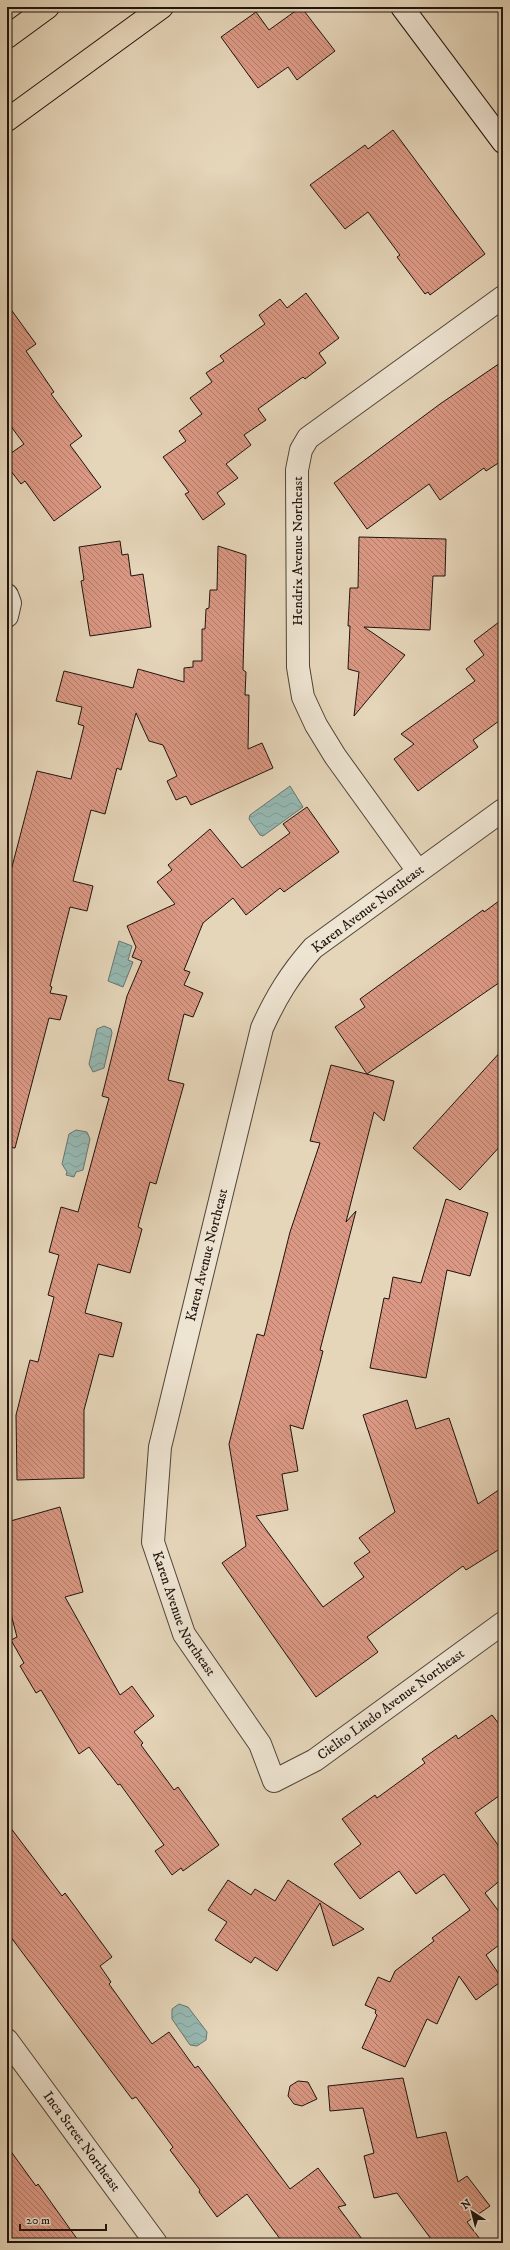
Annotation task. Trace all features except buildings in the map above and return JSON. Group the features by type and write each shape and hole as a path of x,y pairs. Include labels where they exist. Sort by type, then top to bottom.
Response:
{"main road":[{"path":"7,36 48,7"},
{"path":"7,120 162,7"}],"street":[{"path":"402,7 503,142"},
{"name":"Hendrix Avenue Northeast","path":"418,870 336,756 316,725 303,697 298,667 298,470 301,450 308,438 503,297"},
{"path":"7,595 10,603 7,616"},
{"name":"Karen Avenue Northeast","path":"274,1781 260,1744 184,1634 181,1627 153,1542 160,1447 262,1028 275,1000 291,973 313,948 418,870 503,810"},
{"name":"Cielito Lindo Avenue Northeast","path":"274,1781 315,1760 503,1622"},
{"name":"Inca Street Northeast","path":"7,2040 156,2243"}],"water":[{"path":"290,786 303,807 263,836 260,835 249,819 250,815"},
{"path":"119,941 132,946 128,960 133,962 123,987 108,981"},
{"path":"104,1026 111,1029 112,1033 104,1068 93,1072 89,1064 97,1029"},
{"path":"76,1130 87,1132 90,1139 83,1170 76,1172 74,1177 66,1175 67,1172 62,1164 69,1134"},
{"path":"179,2004 188,2007 207,2032 206,2040 197,2046 190,2045 172,2019 172,2009"}]}
